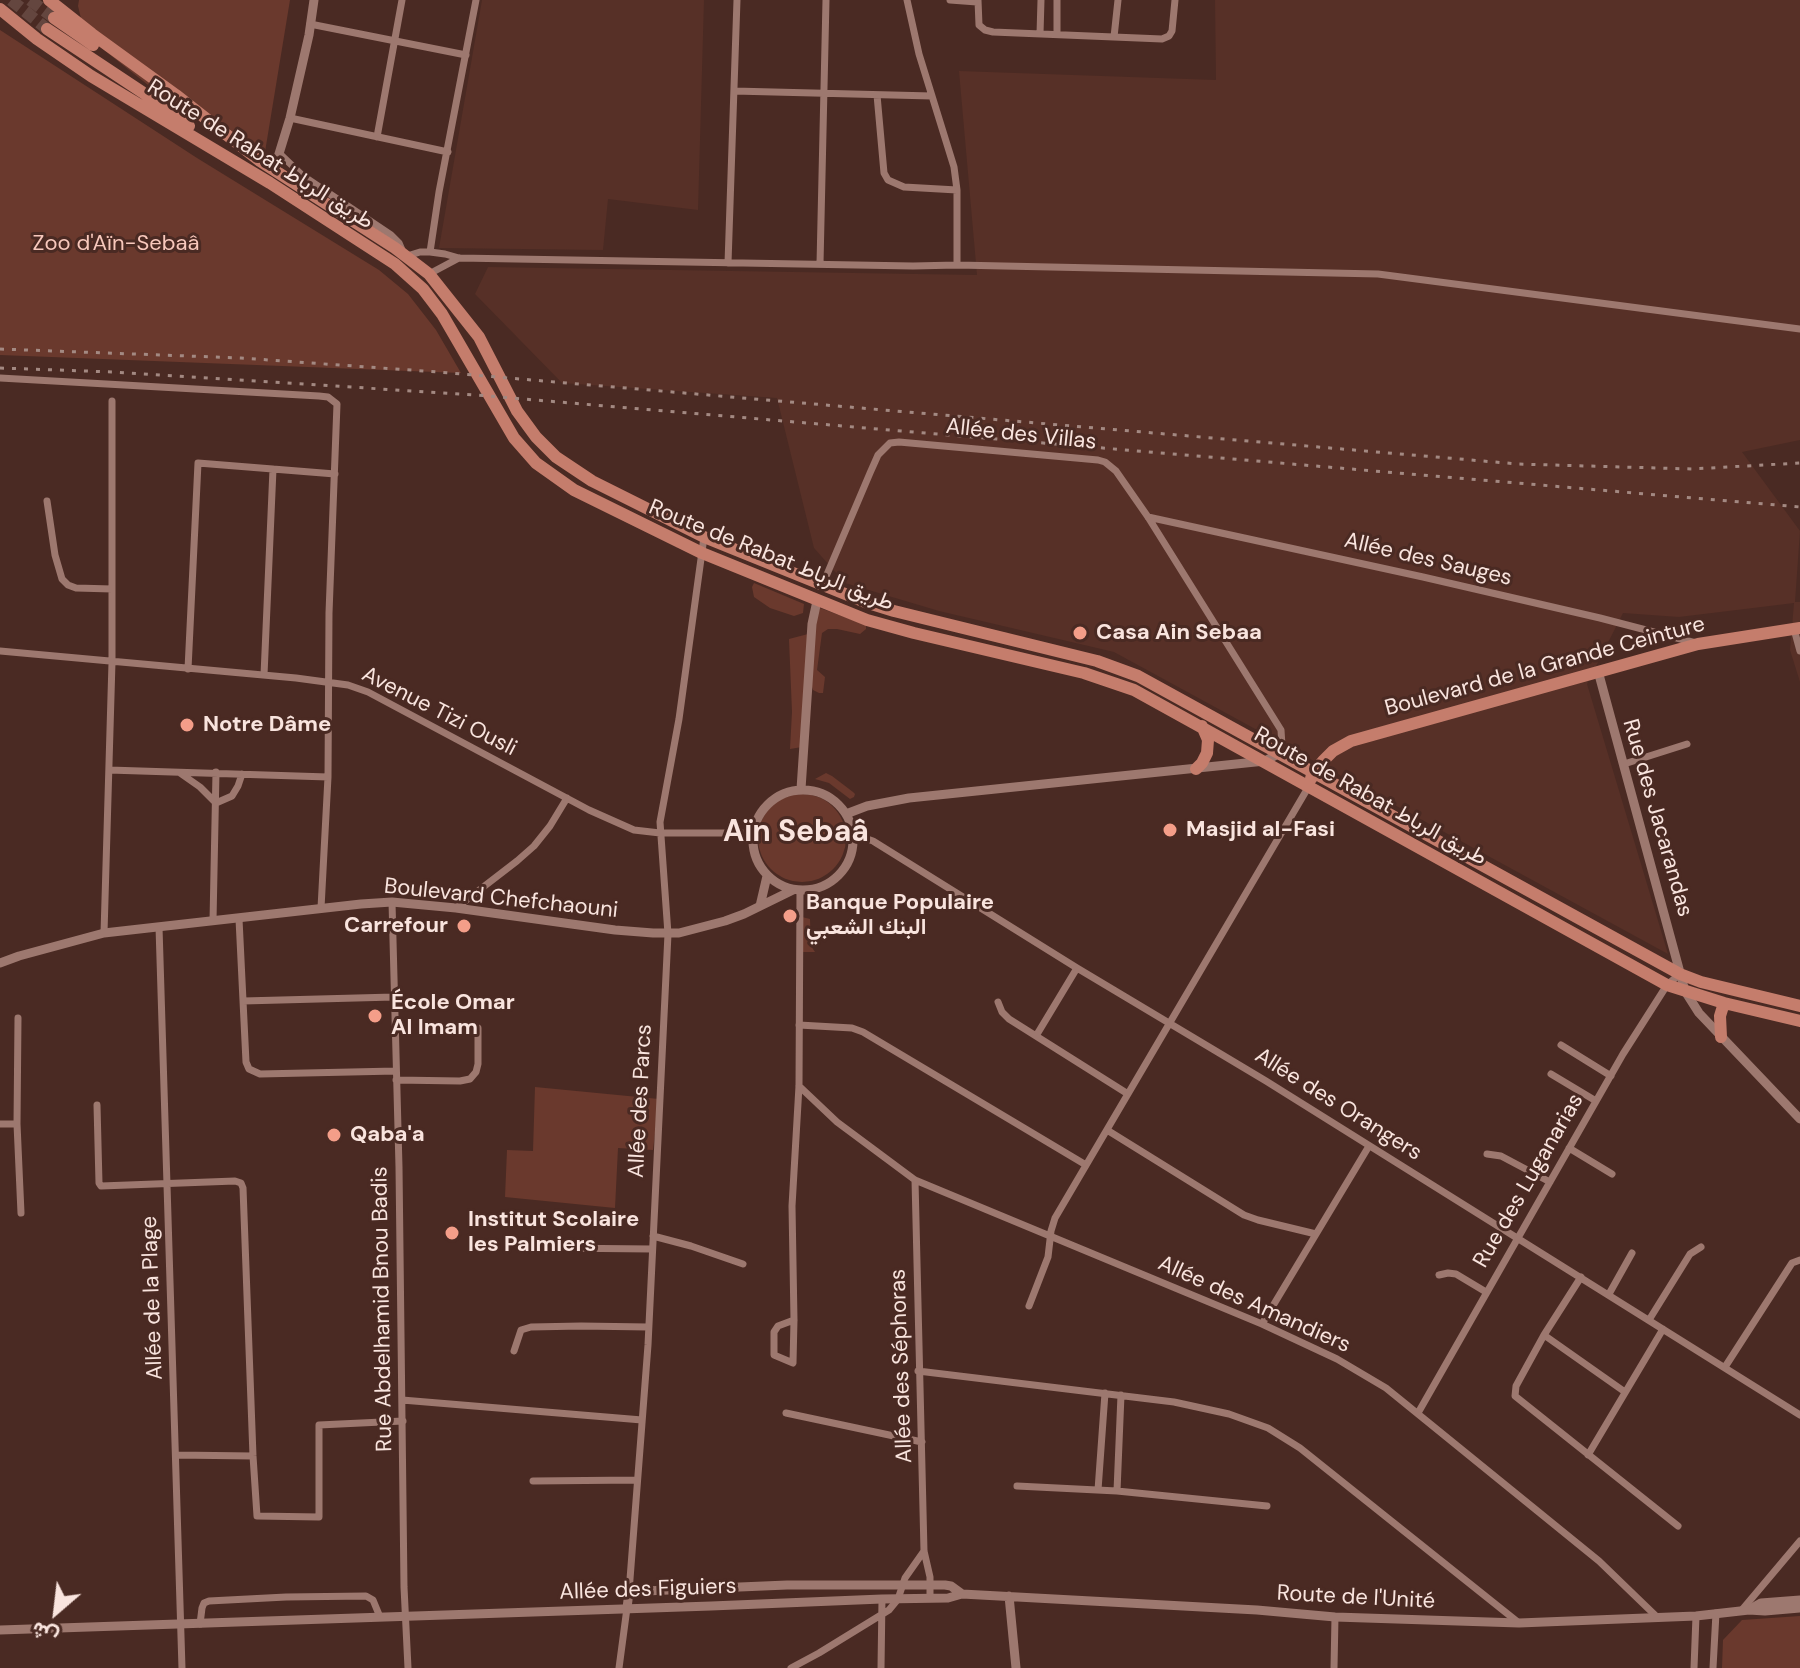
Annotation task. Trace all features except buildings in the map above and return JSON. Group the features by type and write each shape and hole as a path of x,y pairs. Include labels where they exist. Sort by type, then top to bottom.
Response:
{"main road":[{"name":"Route de Rabat طريق الرباط","path":"49,0 260,161 272,176 416,281 453,331 506,427 524,450 547,472 588,498 702,553 867,620 1115,682 1265,761 1311,780 1680,974 1800,1006"},
{"name":"Route de Rabat طريق الرباط","path":"0,9 91,76 405,254 429,274 479,337 525,423 547,449 592,481 704,537 822,586 894,611 1118,668 1278,754 1311,780 1667,985 1724,1003 1800,1021"},
{"path":"260,161 51,24 142,92 272,176"},
{"name":"Boulevard de la Grande Ceinture","path":"1311,780 1333,751 1351,741 1698,644 1797,629"},
{"path":"1196,769 1207,753 1208,740 1202,726"},
{"path":"1721,1037 1720,1016 1724,1003"}],"street":[{"path":"272,176 290,118 314,0"},
{"path":"377,137 402,0"},
{"path":"430,252 476,0"},
{"path":"728,263 737,0"},
{"path":"820,264 826,0"},
{"path":"907,0 957,190 957,265"},
{"path":"950,0 978,1 981,27 993,32 1162,39 1171,34 1175,0"},
{"path":"1040,34 1041,0"},
{"path":"1057,0 1057,34"},
{"path":"1114,37 1118,0"},
{"path":"310,24 466,55"},
{"path":"734,91 932,96"},
{"path":"877,95 886,178 904,187 957,190"},
{"path":"290,118 448,152"},
{"path":"279,153 303,176 391,235 405,254 430,252 459,258 1378,274 1800,329"},
{"path":"429,274 459,258"},
{"path":"0,378 328,397 335,401 338,407 329,613 328,777 321,908"},
{"path":"104,933 112,662 112,401"},
{"name":"Allée des Villas","path":"822,586 878,455 890,443 1105,462 1116,471 1148,517 1281,730 1282,746 1278,754"},
{"path":"188,669 198,463 335,474"},
{"path":"264,675 273,469"},
{"path":"47,501 62,579 76,588 112,589"},
{"name":"Allée des Sauges","path":"1148,517 1482,590 1698,644"},
{"name":"Allée des Parcs","path":"619,1668 629,1592 642,1420 668,934 660,822 679,719 704,537"},
{"path":"801,789 812,624 817,601"},
{"path":"1797,629 1800,651"},
{"name":"Avenue Tizi Ousli","path":"0,651 328,682 368,692 567,798 634,830 646,833 753,833"},
{"name":"Rue des Jacarandas","path":"1598,671 1685,991 1699,1013 1800,1119"},
{"path":"1624,764 1687,744"},
{"path":"846,814 867,806 909,798 1265,761 1278,754"},
{"path":"109,770 328,777"},
{"path":"178,771 216,803"},
{"path":"213,921 216,772"},
{"path":"216,803 232,796 242,774"},
{"path":"1029,1306 1043,1272 1055,1218 1311,780"},
{"path":"801,789 818,792 834,800 846,814 853,834 853,848 849,863 840,875 815,890 796,890 779,885 767,876 755,856 753,833 756,819 774,798 801,789"},
{"path":"456,908 534,846 567,798"},
{"name":"Allée des Orangers","path":"853,834 873,841 1170,1023 1800,1415"},
{"path":"760,906 767,876"},
{"path":"794,1320 778,1326 774,1332 774,1355 793,1363 794,1320 792,1206 799,1086 796,890"},
{"name":"Boulevard Chefchaouni","path":"0,963 104,933 392,902 668,934 725,921 796,890"},
{"name":"Rue Abdelhamid Bnou Badis","path":"392,902 408,1668"},
{"path":"239,919 246,1062 254,1073 470,1079 478,1064 478,1028"},
{"name":"Allée de la Plage","path":"159,927 182,1668"},
{"path":"1036,1036 1077,968"},
{"name":"Rue des Luganarias","path":"1418,1413 1596,1101 1667,985 1680,974"},
{"path":"243,1001 394,997"},
{"path":"998,1002 1005,1015 1128,1094"},
{"path":"18,1018 17,1124 21,1213"},
{"path":"799,1025 852,1028 863,1032 1086,1165"},
{"path":"1561,1045 1611,1076"},
{"path":"1551,1074 1596,1101"},
{"name":"Allée des Amandiers","path":"799,1086 837,1122 915,1180 1262,1324 1337,1359 1386,1388 1599,1561 1658,1618"},
{"path":"97,1105 101,1186 235,1181 241,1183 243,1188 257,1516 319,1517 319,1425 403,1421"},
{"path":"0,1124 17,1124"},
{"path":"1107,1130 1244,1215 1316,1234"},
{"path":"1262,1324 1369,1146"},
{"path":"1569,1148 1612,1174"},
{"path":"1487,1154 1501,1156 1550,1182"},
{"name":"Allée des Séphoras","path":"915,1180 924,1551 929,1569 930,1598"},
{"path":"653,1236 743,1264"},
{"path":"1649,1320 1690,1254 1701,1247"},
{"path":"551,1248 652,1249"},
{"path":"1609,1294 1632,1253"},
{"path":"1725,1367 1792,1263 1800,1260"},
{"path":"1439,1275 1456,1274 1486,1292"},
{"path":"1581,1277 1544,1335 1516,1386 1515,1396 1678,1526"},
{"path":"514,1351 518,1334 531,1327 648,1327"},
{"path":"1588,1455 1663,1329"},
{"path":"1544,1335 1625,1392"},
{"path":"918,1371 1174,1402 1258,1424 1300,1448 1519,1623"},
{"path":"1098,1490 1105,1393"},
{"path":"1117,1491 1121,1395"},
{"path":"402,1400 642,1420"},
{"path":"786,1413 922,1442"},
{"path":"176,1455 253,1456"},
{"path":"533,1481 637,1480"},
{"path":"1017,1486 1117,1491 1267,1506"},
{"path":"1745,1610 1800,1541"},
{"path":"791,1668 882,1615 898,1599 902,1586 924,1551"},
{"name":"Allée des Figuiers","path":"629,1592 787,1585 930,1585 951,1586 962,1594"},
{"name":"Route de l'Unité","path":"962,1594 1335,1617 1519,1623 1696,1616 1800,1608"},
{"name":"Allée des Figuiers","path":"0,1630 950,1598 962,1594"},
{"path":"200,1624 202,1608 209,1601 286,1597 366,1596 373,1600 380,1617"},
{"path":"1009,1596 1016,1668"},
{"path":"881,1668 882,1599"},
{"name":"Route de l'Unité","path":"1745,1610 1761,1603 1800,1600"},
{"path":"1713,1668 1716,1613"},
{"path":"1694,1668 1696,1616"},
{"path":"1334,1668 1335,1617"}],"shaded area":[{"path":"482,0 704,0 698,210 608,199 603,250 439,248"},
{"path":"1215,0 1800,0 1800,440 1742,452 1800,531 1795,602 1800,602 1800,682 1790,650 1794,603 1679,617 1623,613 1587,684 1668,954 1114,652 939,611 845,583 814,548 777,398 562,383 475,294 488,267 977,275 959,71 1216,80"}],"green space":[{"path":"79,0 290,0 264,158 167,100 85,35"},
{"name":"Zoo d'Aïn-Sebaâ","path":"0,30 197,158 379,270 408,294 436,330 461,373 0,355"},
{"path":"754,583 804,604 803,613 794,616 770,608 754,597"},
{"path":"820,608 866,625 860,634 837,629 822,633 817,670 825,677 823,693 813,690 811,684 814,624"},
{"path":"808,634 802,747 790,749 789,639"},
{"path":"826,773 853,792 854,797 850,799 829,783 815,779"},
{"path":"802,794 827,801 839,813 846,838 839,863 827,875 802,882 777,875 765,863 758,838 765,813 777,801"},
{"path":"802,917 810,919 811,946 815,952 802,952"},
{"path":"535,1087 659,1099 653,1150 618,1148 615,1208 505,1197 507,1150 533,1151"},
{"path":"1800,1616 1800,1668 1722,1668 1723,1640 1742,1620"}],"tunnel":[{"path":"11,0 47,29"},
{"path":"30,0 54,18"}],"railway":[{"path":"0,349 241,358 438,372 1518,464 1692,469 1800,463"},
{"path":"0,368 113,372 476,395 1800,507"}],"place":[{"name":"Casa Ain Sebaa","path":"1080,633"},
{"name":"Notre Dâme","path":"187,725"},
{"name":"Masjid al-Fasi","path":"1170,830"},
{"name":"Banque Populaire البنك الشعبي","path":"790,916"},
{"name":"Carrefour","path":"464,926"},
{"name":"École Omar Al Imam","path":"375,1016"},
{"name":"Qaba'a","path":"334,1135"},
{"name":"Institut Scolaire les Palmiers","path":"452,1233"}],"district":[{"name":"Aïn Sebaâ","path":"796,833"}]}
